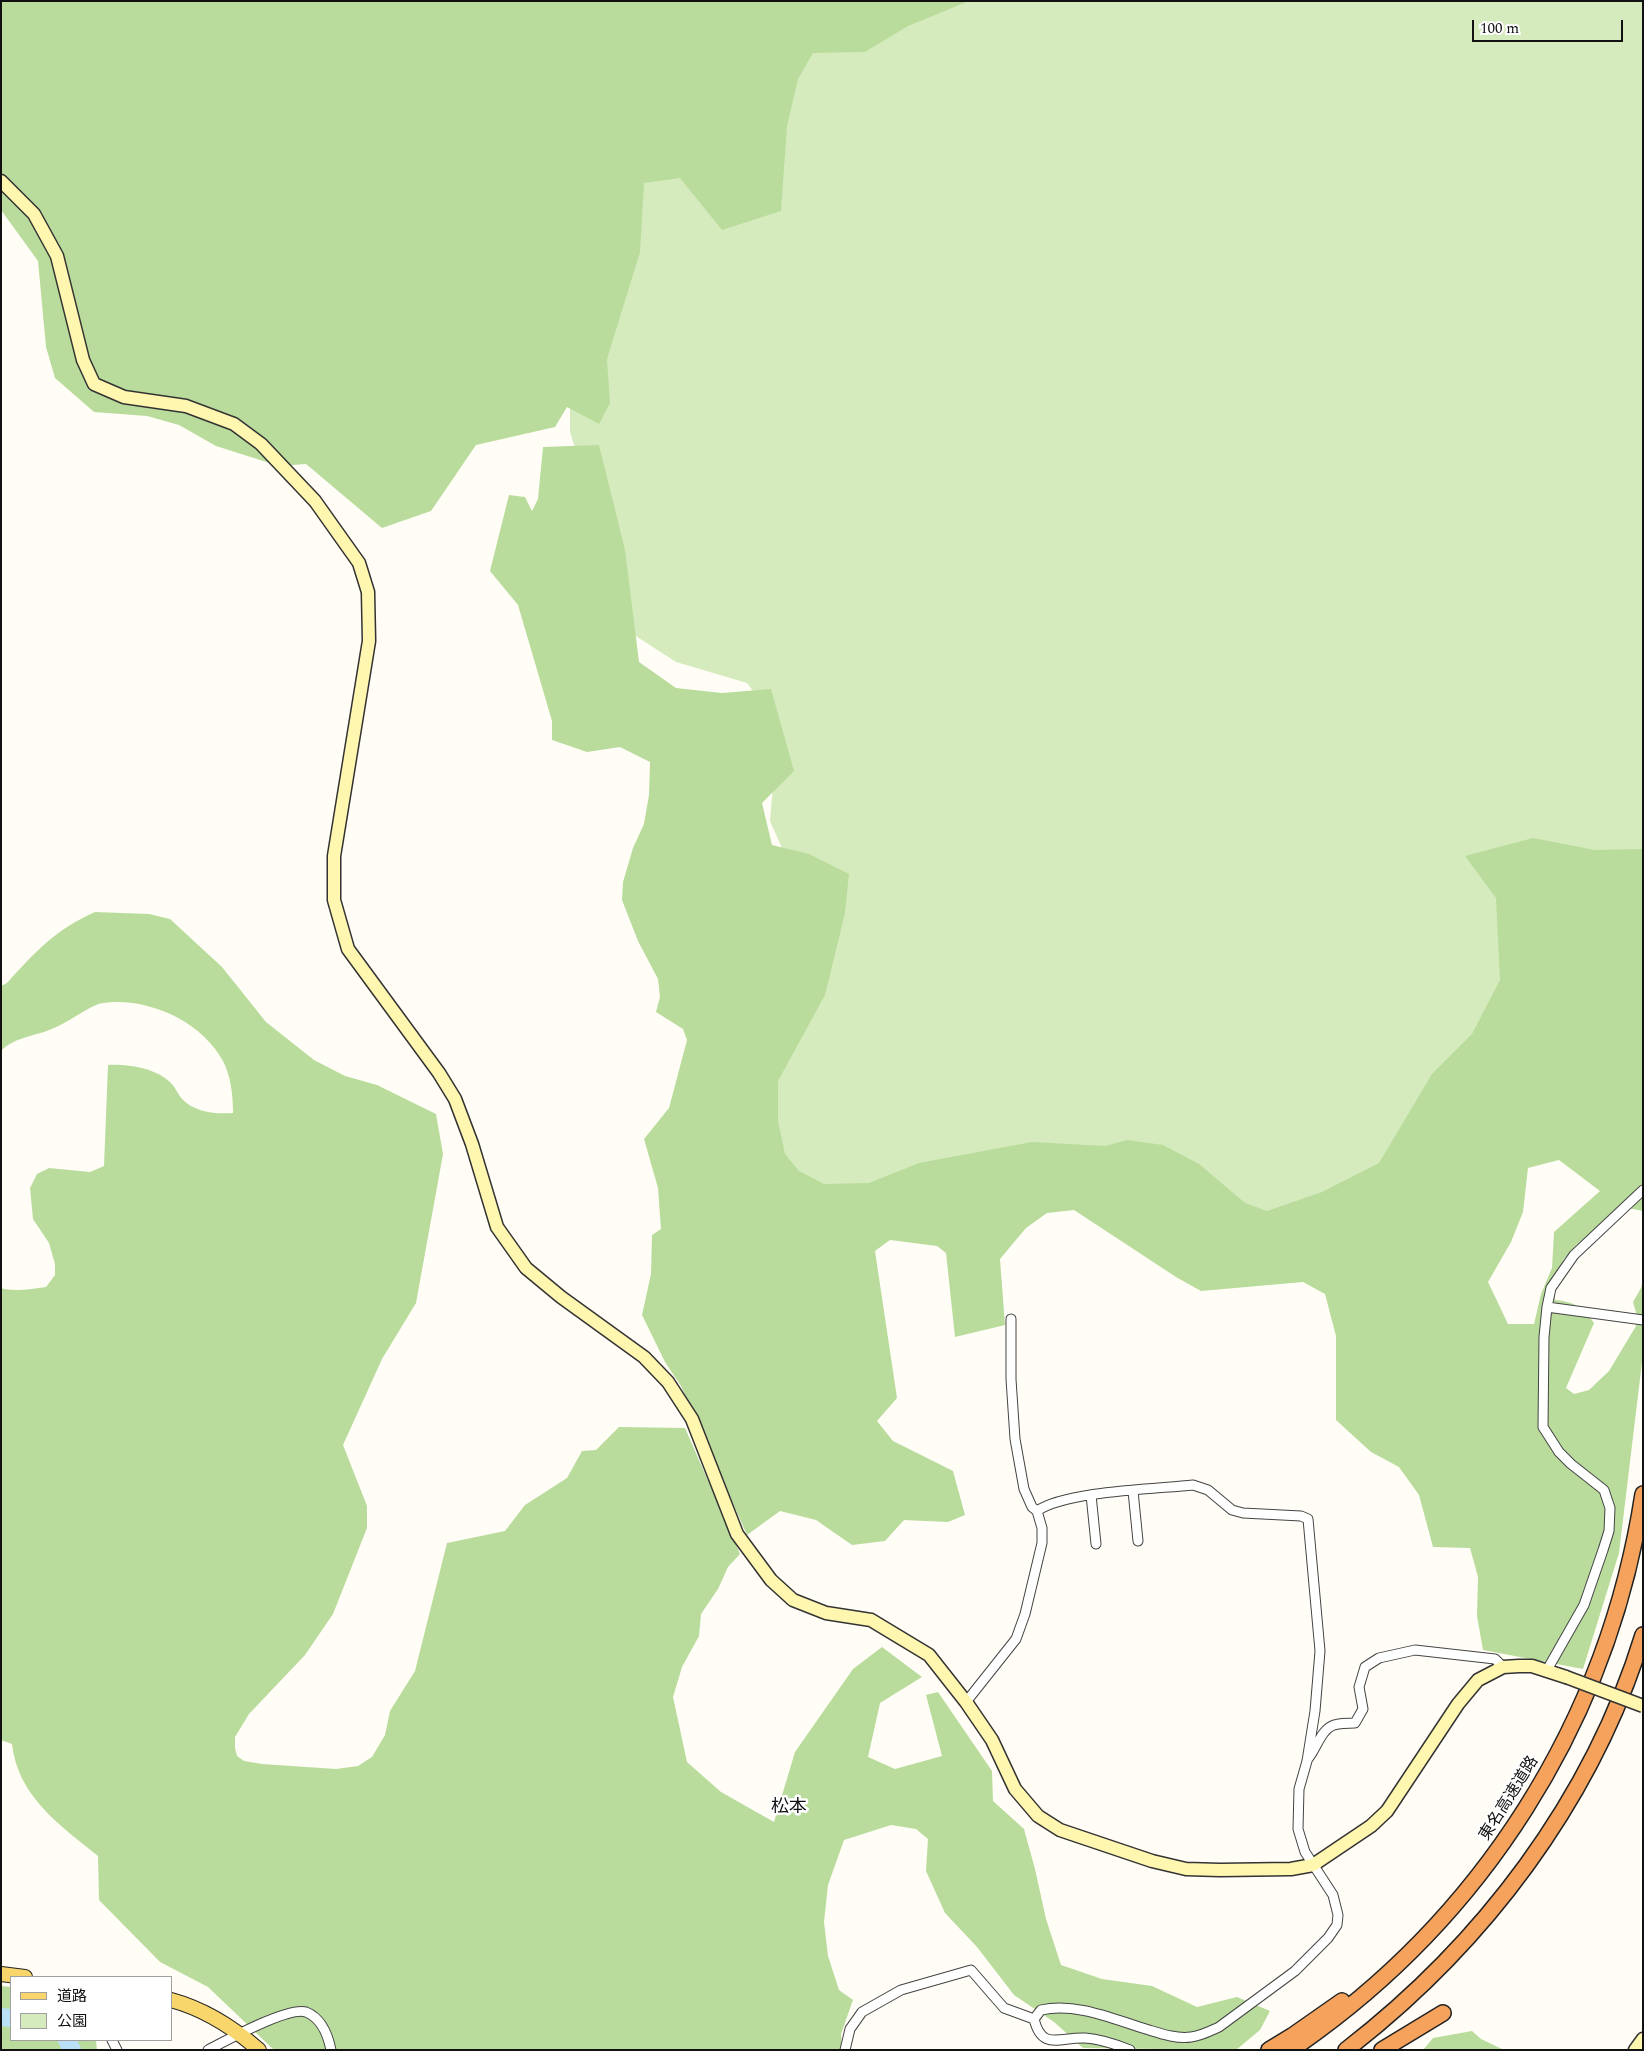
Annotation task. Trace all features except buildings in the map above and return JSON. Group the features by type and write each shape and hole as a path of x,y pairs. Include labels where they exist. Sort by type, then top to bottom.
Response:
{"highway":[{"name":"東名高速道路","path":"1292,2050 1365,1994 1423,1940 1483,1871 1524,1812 1565,1742 1600,1661 1627,1573 1643,1494"},
{"path":"1346,2050 1400,2006 1448,1960 1492,1911 1534,1854 1587,1768 1615,1707 1643,1635"},
{"path":"1269,2050 1349,1996 1381,1969 1425,1926 1524,1812"},
{"path":"1382,2050 1443,2013"}],"main road":[{"path":"1,1974 17,1976"},
{"path":"172,2000 187,2004 241,2034 259,2050"}],"street":[{"path":"1,182 34,214 57,256 82,360 94,384 124,397 186,406 234,424 261,444 315,501 359,562 368,592 369,641 334,856 334,900 348,949 439,1073 455,1099 472,1144 497,1227 526,1268 561,1297 644,1357 668,1382 692,1419 737,1534 771,1580 794,1600 826,1613 871,1620 929,1655 966,1702 992,1740 1015,1789 1038,1816 1060,1830 1152,1861 1186,1869 1292,1869 1313,1865 1371,1826 1387,1811 1468,1690 1478,1680 1504,1667 1532,1666 1547,1670 1643,1706"},
{"path":"1547,1670 1584,1605 1604,1550 1610,1508 1604,1490 1559,1452 1543,1427 1544,1337 1551,1288 1574,1255 1643,1190"},
{"path":"1548,1307 1643,1320"},
{"path":"966,1702 1016,1639 1025,1614 1042,1543 1042,1528 1037,1511 1032,1507 1024,1490 1015,1440 1010,1379 1011,1319"},
{"path":"1037,1511 1045,1506 1091,1495 1193,1485 1208,1490 1232,1510 1243,1513 1301,1516 1308,1519 1320,1652 1315,1711 1307,1761 1299,1789 1298,1829 1305,1852 1333,1895 1338,1915 1337,1925 1328,1938 1295,1971 1219,2027 1206,2034 1190,2038 1165,2035 1084,2010 1066,2008 1040,2010 1034,2019 1036,2030 1043,2041 1053,2044 1083,2038 1111,2042 1130,2050"},
{"path":"1133,1491 1138,1541"},
{"path":"1091,1495 1096,1544"},
{"path":"1307,1761 1314,1753 1325,1732 1334,1725 1355,1723 1363,1710 1359,1687 1365,1667 1379,1658 1415,1650 1495,1659 1504,1667"},
{"path":"845,2050 850,2029 862,2012 901,1990 971,1970 1004,2008 1034,2019"},
{"path":"208,2050 273,2018 296,2012 305,2012 322,2025 330,2050"},
{"path":"1635,2050 1643,2039"}],"green space":[{"path":"1,1 969,1 908,26 865,52 813,53 798,79 787,126 781,211 722,230 680,178 644,183 640,252 607,359 610,403 599,424 567,407 555,427 476,445 431,511 382,528 306,464 279,466 216,446 179,425 147,416 94,412 55,378 46,347 38,261 1,210"},
{"path":"919,1 1643,1 1643,865 1516,964 1373,1200 1266,1220 1179,1203 824,1204 753,1156 799,886 770,821 778,726 747,683 676,662 625,629 607,547 570,432 570,369 615,204 792,51"},
{"path":"599,445 625,550 639,662 676,688 722,693 771,689 794,771 762,803 772,845 809,854 849,874 845,913 825,995 778,1081 778,1121 785,1154 799,1171 824,1184 869,1183 919,1163 1032,1142 1105,1146 1127,1140 1163,1145 1199,1164 1245,1203 1267,1211 1322,1192 1379,1163 1432,1074 1472,1034 1500,980 1496,898 1465,856 1533,838 1595,850 1643,849 1643,1211 1623,1207 1577,1244 1563,1260 1568,1265 1554,1291 1555,1300 1578,1306 1594,1323 1566,1388 1574,1394 1589,1390 1609,1371 1636,1326 1637,1316 1633,1302 1643,1281 1643,1354 1619,1553 1583,1669 1483,1650 1477,1616 1478,1577 1470,1548 1433,1547 1419,1495 1399,1467 1371,1452 1336,1420 1336,1336 1325,1294 1303,1282 1201,1291 1176,1277 1074,1210 1047,1213 1026,1228 1000,1259 1005,1325 955,1337 946,1253 937,1246 890,1240 875,1251 897,1398 877,1421 893,1441 953,1471 965,1515 948,1522 904,1520 885,1541 852,1545 816,1520 780,1511 747,1535 681,1386 665,1362 642,1315 651,1274 652,1235 661,1229 658,1188 644,1139 669,1108 687,1040 683,1029 656,1012 660,997 658,979 638,941 622,900 623,882 633,848 644,824 649,795 650,762 620,747 587,752 552,740 552,721 518,605 490,571 509,495 525,497 532,511 538,499 543,447","holes":["1559,1160 1600,1191 1554,1232 1552,1268 1541,1294 1534,1324 1508,1324 1488,1282 1511,1242 1523,1212 1528,1168"]},
{"path":"95,912 149,914 170,919 222,967 266,1022 314,1060 345,1076 377,1085 436,1114 443,1154 416,1303 382,1359 343,1445 367,1506 367,1528 333,1614 305,1655 249,1714 235,1737 237,1756 244,1761 262,1764 336,1769 358,1766 372,1757 385,1735 390,1711 415,1671 447,1543 505,1531 525,1505 567,1478 582,1451 596,1450 619,1427 685,1428 740,1554 728,1567 718,1589 701,1614 699,1636 682,1667 673,1697 687,1762 721,1792 774,1822 795,1752 853,1669 882,1647 922,1677 880,1703 868,1757 895,1769 942,1756 926,1695 938,1692 992,1771 993,1801 1024,1829 1046,1919 1061,1965 1102,1979 1152,1986 1197,2007 1237,1997 1270,2011 1260,2030 1236,2050 1083,2048 1054,2022 1014,1995 977,1947 945,1913 926,1871 928,1839 916,1829 891,1825 844,1840 828,1885 824,1922 828,1956 839,1990 853,2000 841,2034 842,2050 274,2050 208,1987 160,1962 99,1900 98,1856 56,1821 32,1795 16,1763 12,1744 1,1740 1,1288 17,1290 46,1287 55,1275 55,1264 49,1243 33,1219 30,1188 37,1174 49,1168 90,1172 104,1166 108,1065 133,1066 150,1070 171,1083 187,1104 213,1113 233,1113 228,1073 223,1061 213,1047 187,1023 155,1008 120,1002 98,1004 61,1025 13,1042 1,1051 1,986 7,983 37,951 57,934"},
{"path":"1,1986 10,1987 10,2041 96,2041 97,2050 1,2050"},
{"path":"1472,2031 1481,2039 1504,2050 1423,2050 1433,2038"}],"waterway":[{"path":"1,2017 10,2018"},
{"path":"68,2041 72,2050"}],"district":[{"name":"松本","path":"789,1808"}]}
